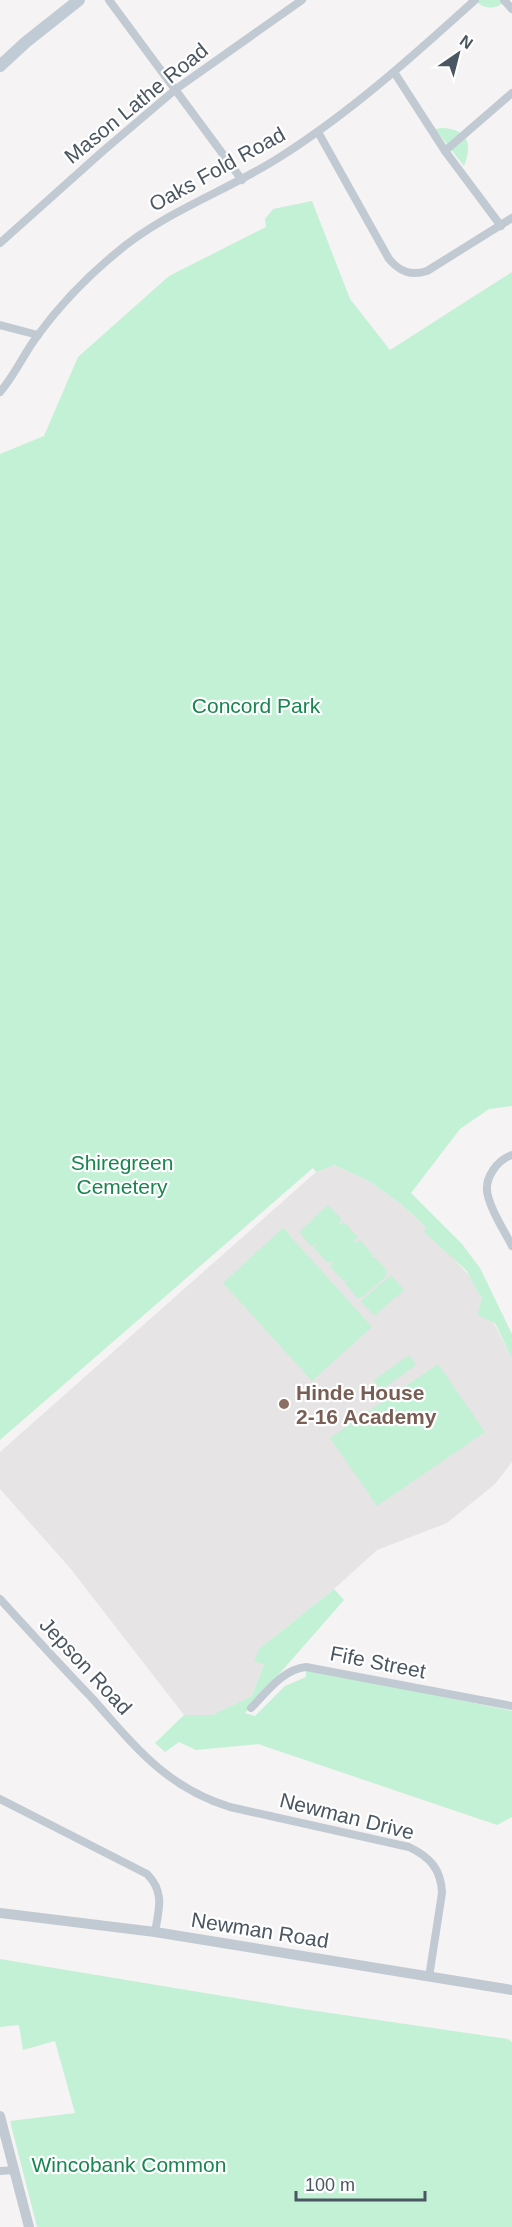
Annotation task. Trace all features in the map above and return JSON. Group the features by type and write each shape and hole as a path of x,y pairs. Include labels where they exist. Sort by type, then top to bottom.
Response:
{"main road":[{"path":"0,66 79,0"}],"street":[{"path":"109,0 242,180"},
{"name":"Mason Lathe Road","path":"0,243 176,89 302,0"},
{"name":"Oaks Fold Road","path":"0,392 38,334 76,290 116,252 158,223 242,180 318,132 394,72 475,0"},
{"path":"504,0 512,9"},
{"path":"394,72 445,151 501,226"},
{"path":"445,151 512,93"},
{"path":"318,132 389,258 404,271 415,274 427,271 512,218"},
{"path":"0,325 38,334"},
{"path":"512,1155 494,1168 487,1185 488,1195 512,1246"},
{"name":"Jepson Road","path":"0,1599 146,1758"},
{"name":"Fife Street","path":"251,1708 287,1674 300,1668 512,1706"},
{"name":"Newman Drive","path":"146,1758 186,1789 207,1800 409,1847 431,1860 441,1880 442,1893 429,1977"},
{"path":"0,1798 147,1874 157,1885 160,1893 161,1902 155,1932"},
{"name":"Newman Road","path":"0,1913 155,1932 512,1990"},
{"path":"0,2116 29,2227"},
{"path":"0,2172 15,2170"}],"shaded area":[{"name":"Hinde House 2-16 Academy","path":"334,1165 369,1181 401,1204 426,1227 471,1278 512,1359 512,1462 495,1484 447,1523 377,1550 334,1589 259,1649 264,1664 252,1696 212,1715 184,1715 70,1568 0,1489 0,1452 316,1172"}],"green space":[{"path":"475,0 507,0 491,8"},
{"path":"435,129 458,131 466,139 468,151 464,166"},
{"name":"Concord Park","path":"312,201 350,299 390,350 512,272 512,1106 489,1109 460,1129 411,1193 462,1244 480,1268 512,1334 512,1359 495,1323 477,1315 482,1299 466,1270 424,1232 426,1227 401,1204 369,1181 334,1165 316,1172 313,1168 0,1440 0,454 44,436 78,357 169,276 266,227 265,219 273,209"},
{"path":"328,1205 342,1220 340,1225 344,1222 358,1237 354,1241 356,1243 360,1240 373,1255 370,1258 374,1257 388,1272 363,1297 358,1299 345,1283 348,1280 343,1281 330,1266 333,1263 331,1261 328,1263 314,1248 318,1242 312,1247 299,1232"},
{"path":"283,1228 372,1327 312,1381 223,1283"},
{"path":"391,1275 404,1290 374,1316 361,1301"},
{"path":"409,1355 416,1365 381,1390 374,1380"},
{"path":"438,1364 485,1432 377,1506 330,1438"},
{"path":"334,1589 344,1600 245,1713 255,1716 285,1686 306,1677 306,1669 512,1711 512,1817 497,1825 258,1744 196,1750 179,1742 165,1752 155,1743 184,1715 212,1715 252,1696 264,1664 254,1662 259,1649"},
{"name":"Wincobank Common","path":"0,1959 296,2008 508,2039 512,2042 512,2227 37,2227 10,2121 75,2113 55,2041 23,2050 19,2025 0,2027"}],"place":[{"name":"Hinde House 2-16 Academy","path":"284,1404"}],"park label":[{"name":"Shiregreen Cemetery","path":"122,1174"}]}
